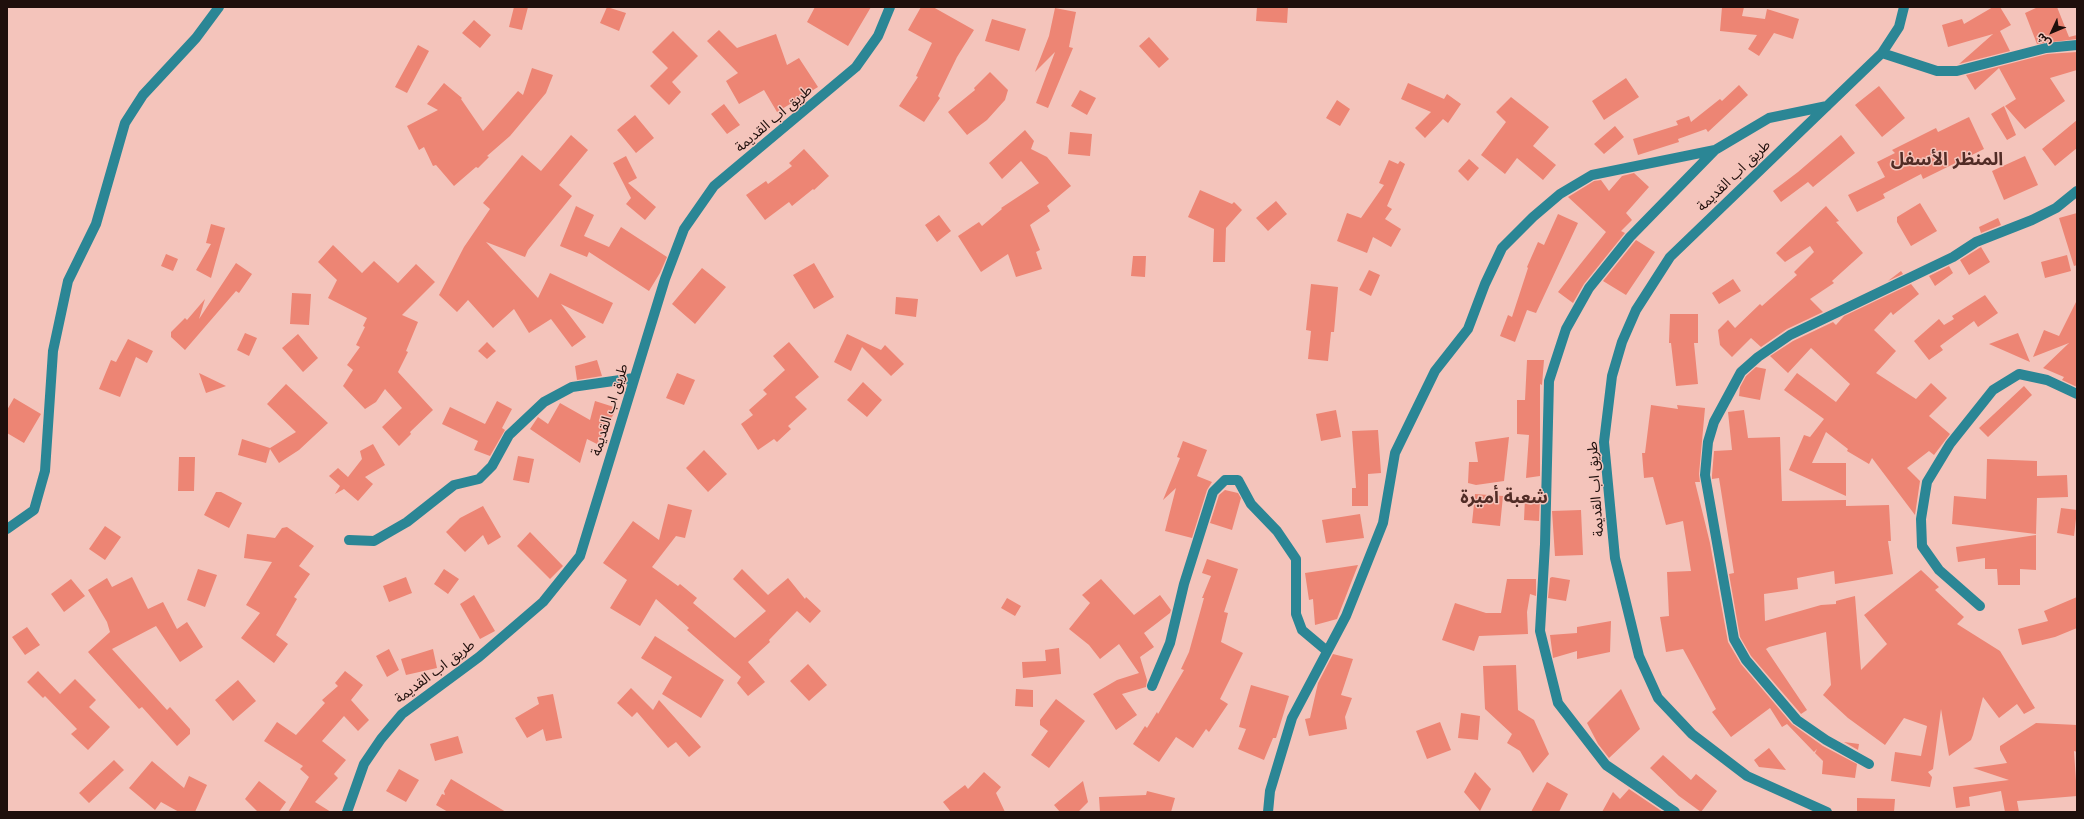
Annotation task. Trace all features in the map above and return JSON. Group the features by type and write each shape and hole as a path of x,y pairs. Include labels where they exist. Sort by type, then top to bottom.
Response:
{"street":[{"path":"7,529 34,510 45,471 53,350 68,281 96,224 125,123 144,95 196,38 219,7"},
{"name":"طريق اب القديمة","path":"347,812 364,764 381,739 402,714 479,657 543,602 580,556 665,279 684,229 714,186 856,67 878,36 890,7"},
{"name":"طريق اب القديمة","path":"1827,812 1747,776 1692,734 1658,698 1639,656 1615,558 1604,442 1612,376 1622,342 1636,310 1670,258 1882,53 1899,27 1904,7"},
{"path":"1882,53 1936,71 1957,71 2046,48 2077,45"},
{"path":"1674,812 1606,764 1558,703 1540,631 1546,544 1549,381 1566,329 1589,288 1630,237 1715,150 1769,118 1828,106"},
{"path":"1268,812 1270,792 1292,718 1346,616 1383,523 1395,453 1435,372 1468,329 1485,284 1502,248 1533,217 1560,194 1592,175 1715,150"},
{"path":"1869,764 1826,740 1797,720 1746,660 1734,639 1705,475 1708,442 1714,422 1740,372 1758,357 1790,335 1953,258 1976,242 2032,220 2056,208 2077,191"},
{"path":"1980,606 1939,570 1922,546 1921,519 1927,482 1950,444 1993,390 2019,374 2047,380 2077,394"},
{"path":"349,540 374,541 407,522 454,485 479,479 492,466 509,435 544,402 572,387 634,378"},
{"path":"1152,686 1170,643 1184,584 1213,492 1225,480 1238,480 1251,504 1278,531 1296,559 1296,614 1302,630 1327,651"}],"building":[{"path":"514,7 528,7 522,30 509,27"},
{"path":"607,7 626,13 619,31 600,23"},
{"path":"815,7 871,7 848,46 807,22"},
{"path":"921,7 933,7 974,30 957,57 938,96 940,98 924,122 899,106 918,77 916,76 932,43 908,30"},
{"path":"1257,7 1288,7 1287,23 1256,21"},
{"path":"1722,7 1744,7 1742,16 1765,19 1767,9 1799,19 1793,39 1774,33 1759,56 1748,49 1757,35 1720,31"},
{"path":"1993,7 2000,7 2011,25 2000,31 2010,51 1959,64 1993,34 1948,47 1942,25 1962,19 1964,24"},
{"path":"2038,7 2057,7 2069,37 2077,35 2077,39 2037,44 2025,13"},
{"path":"1055,8 1076,12 1069,47 1073,48 1048,108 1036,103 1055,52 1035,72 1049,36"},
{"path":"992,19 1026,29 1019,51 985,41"},
{"path":"474,20 491,35 480,48 462,33"},
{"path":"719,30 737,48 776,34 787,65 799,58 818,87 777,112 764,90 739,104 726,81 738,73 707,41"},
{"path":"673,31 698,56 672,82 681,92 669,105 650,86 668,68 652,52"},
{"path":"1149,37 1169,59 1159,68 1139,46"},
{"path":"418,45 429,51 407,93 395,87"},
{"path":"2077,52 2077,70 2050,78 2065,101 2025,129 2005,106 2016,99 1999,68 1975,90 1966,75 2047,54"},
{"path":"532,68 553,75 546,93 510,136 487,156 489,157 478,168 476,167 454,186 436,165 433,166 424,147 419,150 407,126 438,110 427,104 444,83 462,98 461,99 483,131 518,91 523,95"},
{"path":"990,72 1008,90 1005,100 987,120 967,135 948,112 975,90 974,88"},
{"path":"1626,78 1639,97 1604,120 1592,101"},
{"path":"1408,83 1444,99 1447,94 1461,104 1448,123 1443,119 1425,138 1415,128 1431,112 1401,99"},
{"path":"1739,85 1748,95 1708,132 1706,129 1678,139 1679,142 1638,155 1633,139 1678,125 1676,121 1689,116 1691,122 1720,99 1722,101"},
{"path":"1879,86 1905,118 1882,137 1855,105"},
{"path":"1080,90 1096,98 1087,115 1071,106"},
{"path":"1511,97 1549,127 1533,146 1556,165 1543,180 1517,158 1505,174 1481,155 1506,122 1496,112"},
{"path":"1337,100 1350,109 1340,126 1326,118"},
{"path":"724,104 740,125 727,134 711,114"},
{"path":"2004,106 2016,135 2007,140 1991,114"},
{"path":"635,115 654,138 636,153 617,130"},
{"path":"1969,117 1984,149 1923,179 1921,174 1883,194 1885,198 1857,212 1848,195 1885,177 1877,162 1895,153 1892,150 1936,128 1938,132"},
{"path":"2077,120 2077,148 2055,166 2042,149"},
{"path":"1615,126 1624,137 1604,154 1594,144"},
{"path":"1025,130 1034,141 1031,149 1047,157 1071,186 1047,206 1050,211 1030,225 1040,250 1036,252 1042,269 1016,277 1008,254 981,272 958,236 979,222 982,226 1002,209 1001,208 1039,183 1021,161 1002,179 989,163"},
{"path":"1070,132 1092,134 1090,156 1068,154"},
{"path":"571,135 588,150 559,185 572,196 528,250 525,257 486,242 538,298 550,273 613,303 603,324 561,304 586,337 572,347 551,319 529,333 514,309 493,328 468,300 457,312 439,295 464,247 490,209 483,203 522,155 541,171"},
{"path":"1841,135 1855,153 1813,187 1808,182 1781,202 1773,191 1798,172"},
{"path":"804,149 829,176 814,190 813,189 792,206 789,202 765,220 746,195 766,181 768,184 792,166 789,163"},
{"path":"626,156 637,178 628,183 656,207 645,220 626,204 631,198 613,163"},
{"path":"2025,156 2038,185 2004,200 1992,171"},
{"path":"1469,159 1479,168 1468,181 1458,171"},
{"path":"1389,160 1398,164 1400,161 1405,164 1387,206 1392,209 1385,219 1401,229 1391,247 1373,237 1367,253 1337,241 1347,213 1361,218 1384,185 1379,183"},
{"path":"1634,173 1649,187 1626,213 1632,220 1621,231 1625,233 1584,284 1573,303 1558,292 1606,232 1568,197 1594,181 1601,180 1609,191 1622,176"},
{"path":"1200,190 1232,204 1234,202 1242,210 1226,228 1225,262 1213,262 1214,229 1188,217"},
{"path":"1276,201 1287,214 1268,231 1256,218"},
{"path":"1920,203 1937,231 1911,246 1897,222 1897,217"},
{"path":"576,206 594,215 584,236 609,247 621,227 667,257 660,273 649,291 589,252 587,257 560,246"},
{"path":"1826,206 1839,221 1836,222 1863,253 1832,281 1834,283 1810,299 1823,312 1787,329 1761,347 1751,338 1732,357 1720,345 1718,330 1728,320 1735,328 1760,304 1762,306 1797,275 1794,272 1814,252 1810,246 1785,262 1776,253"},
{"path":"2077,213 2077,265 2074,266 2059,218"},
{"path":"1558,214 1578,223 1536,313 1527,310 1515,342 1500,336 1508,315 1512,317 1528,268 1527,267 1538,242 1544,245"},
{"path":"939,215 951,231 937,242 925,225"},
{"path":"1998,218 2001,225 1981,233 1979,227"},
{"path":"211,224 225,228 211,278 196,270 211,244 206,243"},
{"path":"1636,240 1655,252 1626,295 1603,281"},
{"path":"333,245 362,273 374,261 398,283 416,264 435,282 402,315 418,322 406,351 408,352 398,372 433,410 410,432 411,434 399,446 382,427 402,408 385,389 376,402 365,409 343,386 353,370 347,365 360,347 356,345 365,327 363,326 367,318 328,298 337,280 318,262"},
{"path":"1981,247 1990,262 1969,275 1960,260"},
{"path":"166,254 178,259 173,271 161,266"},
{"path":"2067,255 2071,271 2045,278 2041,262"},
{"path":"1133,256 1146,256 1145,277 1131,276"},
{"path":"236,263 252,274 239,293 236,291 185,350 171,337 171,332 185,318 187,320 205,299 199,319"},
{"path":"814,263 834,297 814,309 793,275"},
{"path":"1949,266 1953,273 1935,286 1929,276"},
{"path":"702,268 726,287 695,324 672,304"},
{"path":"1369,270 1380,275 1371,296 1359,290"},
{"path":"1901,271 1903,274 1888,281"},
{"path":"1733,279 1741,291 1719,304 1712,293"},
{"path":"1311,284 1338,287 1334,332 1331,332 1328,361 1308,359 1311,331 1306,330"},
{"path":"1911,284 1919,294 1893,315 1891,312 1874,330 1896,351 1876,373 1916,399 1931,383 1947,398 1929,416 1950,434 1934,455 1929,451 1907,468 1920,481 1915,515 1872,458 1869,464 1847,451 1848,449 1826,432 1812,463 1846,463 1846,496 1789,470 1804,435 1810,437 1824,419 1784,390 1797,373 1836,402 1850,384 1811,348 1788,373 1770,356 1793,341 1833,322 1836,325 1844,316"},
{"path":"292,293 311,294 309,325 290,324"},
{"path":"1985,295 1998,313 1978,327 1974,321 1940,346 1943,350 1929,360 1914,341 1939,319 1944,325 1954,319 1952,316"},
{"path":"896,297 918,299 916,317 895,314"},
{"path":"2077,300 2077,387 2062,380 2064,377 2043,368 2069,343 2033,357 2044,330 2059,336"},
{"path":"1670,314 1698,314 1698,343 1694,343 1698,384 1676,386 1671,343 1669,343"},
{"path":"245,333 257,338 249,356 237,350"},
{"path":"2018,333 2030,362 1989,344"},
{"path":"298,334 318,358 303,372 282,348"},
{"path":"847,334 881,350 885,345 904,364 891,376 862,347 851,371 834,362"},
{"path":"128,339 153,351 147,363 136,357 120,397 99,389 111,360 116,362"},
{"path":"487,342 496,351 487,359 478,351"},
{"path":"789,342 819,377 795,397 807,409 788,426 791,429 777,442 774,439 758,450 741,424 753,415 749,410 767,394 763,390 785,370 773,356"},
{"path":"597,360 602,376 577,380 575,366"},
{"path":"1527,360 1544,360 1542,385 1540,384 1540,476 1526,478 1529,435 1517,434 1517,400 1525,400"},
{"path":"1756,367 1766,369 1760,400 1739,396 1740,387 1746,376"},
{"path":"199,373 226,386 206,393"},
{"path":"677,373 695,380 684,405 666,398"},
{"path":"863,382 882,400 867,417 847,400"},
{"path":"286,384 328,423 299,450 279,463 270,449 266,463 238,455 242,439 270,448 296,432 267,404"},
{"path":"2024,386 2032,395 1988,437 1979,428"},
{"path":"14,398 41,414 24,443 7,433 7,410"},
{"path":"497,401 512,409 502,428 505,430 490,456 474,450 478,441 442,424 450,407 485,424"},
{"path":"595,401 617,408 597,444 587,439 580,463 530,429 538,417 548,424 560,403 590,420"},
{"path":"1651,405 1678,409 1677,405 1705,408 1699,474 1700,482 1695,482 1710,543 1728,642 1741,664 1792,724 1823,746 1857,764 1855,778 1822,774 1823,761 1815,753 1817,749 1814,752 1787,724 1782,727 1770,708 1731,737 1712,712 1716,709 1683,649 1666,652 1660,617 1669,616 1667,572 1691,571 1683,521 1666,525 1653,477 1644,478 1642,453 1645,453"},
{"path":"1336,410 1341,437 1321,441 1316,414"},
{"path":"1744,410 1748,438 1780,437 1782,501 1846,500 1846,506 1889,505 1891,541 1888,541 1893,574 1835,584 1834,571 1797,578 1798,589 1764,594 1765,621 1821,605 1836,604 1836,601 1855,596 1861,670 1887,644 1864,615 1921,570 1939,587 1935,590 1964,617 1957,624 2000,651 2035,708 2024,714 2017,704 1999,718 1983,697 1971,740 1949,756 1941,709 1933,769 1928,772 1932,777 1930,787 1891,781 1895,752 1921,756 1927,726 1904,718 1885,745 1848,718 1823,695 1831,685 1826,632 1766,649 1807,710 1801,714 1751,656 1740,637 1729,574 1734,573 1719,478 1712,479 1712,475 1714,451 1732,450 1728,412"},
{"path":"1378,430 1381,473 1368,474 1368,506 1352,506 1352,488 1356,488 1352,431"},
{"path":"1509,437 1504,481 1476,485 1468,483 1469,462 1478,462 1475,442"},
{"path":"1183,441 1207,450 1197,476 1212,482 1207,490 1192,538 1165,531 1176,488 1163,500 1180,458 1177,457"},
{"path":"373,444 385,465 365,477 373,484 358,501 344,489 335,494 340,486 329,476 338,468 348,477 362,459 360,451"},
{"path":"704,450 727,474 708,492 686,468"},
{"path":"518,456 534,459 529,483 513,480"},
{"path":"179,457 195,457 194,491 178,491"},
{"path":"1987,459 2037,461 2037,476 2067,475 2068,497 2037,498 2036,534 1952,524 1954,496 1986,499"},
{"path":"1225,490 1238,493 1241,498 1232,530 1210,523 1219,495"},
{"path":"216,492 221,492 242,503 229,528 204,515"},
{"path":"1475,494 1503,496 1500,526 1472,523"},
{"path":"1525,497 1540,498 1539,521 1524,520"},
{"path":"668,504 692,510 685,538 676,536 652,567 678,586 680,584 697,598 693,603 735,638 766,611 733,579 742,569 768,595 788,578 805,599 806,597 821,611 810,623 797,611 769,640 770,642 748,662 765,682 748,696 737,683 741,677 687,630 689,628 656,599 640,626 610,608 627,580 603,563 633,521 659,540"},
{"path":"483,506 501,537 488,545 483,535 465,552 446,532 460,518"},
{"path":"2061,508 2077,510 2074,536 2057,533"},
{"path":"1581,510 1583,555 1555,556 1552,511"},
{"path":"1360,514 1364,538 1326,543 1322,520"},
{"path":"105,526 121,537 105,560 89,549"},
{"path":"287,527 314,546 299,566 310,574 294,597 297,599 276,635 288,644 274,663 241,638 260,613 246,605 272,562 244,558 247,534 275,538 282,528"},
{"path":"530,532 563,566 550,579 517,546"},
{"path":"2036,535 2036,570 2020,569 2020,585 1998,585 1997,569 1985,569 1985,558 1958,562 1956,547"},
{"path":"1207,559 1238,569 1224,612 1228,613 1221,642 1243,653 1220,699 1228,704 1209,732 1206,729 1193,748 1176,737 1159,762 1133,744 1145,726 1147,728 1157,712 1158,714 1184,670 1181,669 1189,652 1204,598 1202,598 1211,576 1202,573"},
{"path":"1358,565 1337,619 1315,625 1313,599 1309,600 1305,573"},
{"path":"198,569 217,575 205,607 187,600"},
{"path":"444,569 459,579 448,594 434,584"},
{"path":"132,577 148,609 163,602 177,629 187,622 203,647 180,662 156,626 112,649 167,710 170,707 190,729 190,734 177,746 142,707 139,709 88,652 110,632 107,622 88,590 107,578 112,587"},
{"path":"406,577 412,593 389,602 383,586"},
{"path":"1550,578 1570,580 1566,601 1548,598"},
{"path":"71,579 85,596 64,612 51,594"},
{"path":"1101,579 1134,615 1160,595 1171,610 1170,613 1144,633 1154,647 1140,657 1147,680 1146,687 1122,694 1137,715 1116,730 1093,694 1117,680 1139,673 1119,644 1100,659 1089,645 1069,629 1090,603 1082,595"},
{"path":"1507,579 1536,579 1536,596 1530,594 1527,612 1528,634 1479,636 1474,651 1442,640 1455,603 1486,613 1501,613"},
{"path":"474,595 495,631 480,639 460,604"},
{"path":"2077,597 2077,628 2055,637 2022,645 2018,629 2048,621 2044,611"},
{"path":"1007,598 1021,606 1015,616 1001,608"},
{"path":"1611,621 1610,652 1577,659 1577,651 1553,658 1550,635 1577,633 1577,627"},
{"path":"27,627 40,645 25,655 12,637"},
{"path":"655,636 724,680 701,718 662,694 672,677 641,658"},
{"path":"1059,648 1061,674 1023,678 1022,662 1046,661 1045,650"},
{"path":"389,649 399,670 387,677 376,656"},
{"path":"433,649 437,668 406,675 401,659"},
{"path":"1333,654 1353,659 1341,695 1352,698 1345,717 1347,729 1309,736 1305,719 1310,718 1318,683"},
{"path":"808,664 827,685 809,701 790,681"},
{"path":"1516,665 1518,710 1534,720 1549,754 1533,773 1520,751 1507,743 1512,734 1485,709 1483,666"},
{"path":"38,671 60,694 75,679 96,700 89,707 110,727 88,750 71,734 77,729 45,696 43,698 27,682"},
{"path":"345,671 363,685 351,700 369,720 358,731 344,716 322,741 346,760 334,774 338,778 315,802 331,812 288,812 309,777 300,769 303,766 264,741 277,722 296,735 325,703 322,700 338,686 335,683"},
{"path":"238,680 256,701 233,721 215,700"},
{"path":"1251,685 1289,696 1276,738 1273,738 1264,760 1238,749 1246,729 1239,727"},
{"path":"631,688 653,710 659,700 701,747 689,757 676,742 668,748 637,712 632,717 617,703"},
{"path":"1016,689 1033,690 1033,707 1015,706"},
{"path":"1621,689 1640,729 1609,758 1598,744 1587,723"},
{"path":"553,694 562,738 546,741 543,729 527,738 515,718 539,704 537,697"},
{"path":"1056,699 1085,721 1049,768 1031,755 1048,731 1040,725 1040,720"},
{"path":"1461,713 1480,716 1478,740 1458,738"},
{"path":"1440,722 1451,750 1427,759 1416,731"},
{"path":"2036,723 2077,725 2077,752 2074,751 2077,796 2017,801 2019,812 2005,812 2001,791 1969,797 1970,806 1956,808 1953,787 2009,780 1973,768 2007,763 2000,750 2000,746"},
{"path":"458,736 463,753 435,761 430,744"},
{"path":"1844,742 1859,744 1858,750"},
{"path":"1769,748 1786,770 1759,767 1754,760"},
{"path":"1663,755 1691,780 1696,774 1717,791 1701,812 1679,796 1650,768"},
{"path":"114,760 124,770 89,803 79,793"},
{"path":"152,761 184,788 189,776 207,785 195,812 179,812 161,802 155,810 129,788"},
{"path":"399,769 419,780 406,802 386,791"},
{"path":"984,772 1001,787 996,793 1005,812 951,812 943,802 965,785 968,789"},
{"path":"1475,772 1491,789 1480,811 1464,792"},
{"path":"451,779 506,812 448,812 436,805 442,794 445,795 444,791"},
{"path":"259,781 286,802 279,812 258,812 245,799"},
{"path":"1083,781 1088,802 1078,812 1060,812 1054,805"},
{"path":"1547,782 1568,794 1559,812 1531,812"},
{"path":"1629,789 1663,812 1602,812 1613,792 1620,799"},
{"path":"1147,791 1175,798 1171,812 1100,812 1099,797 1146,795"},
{"path":"1857,798 1895,799 1894,812 1857,812"}],"district":[{"name":"المنظر الأسفل","path":"1947,160"},
{"name":"شعبة أميرة","path":"1504,498"}]}
